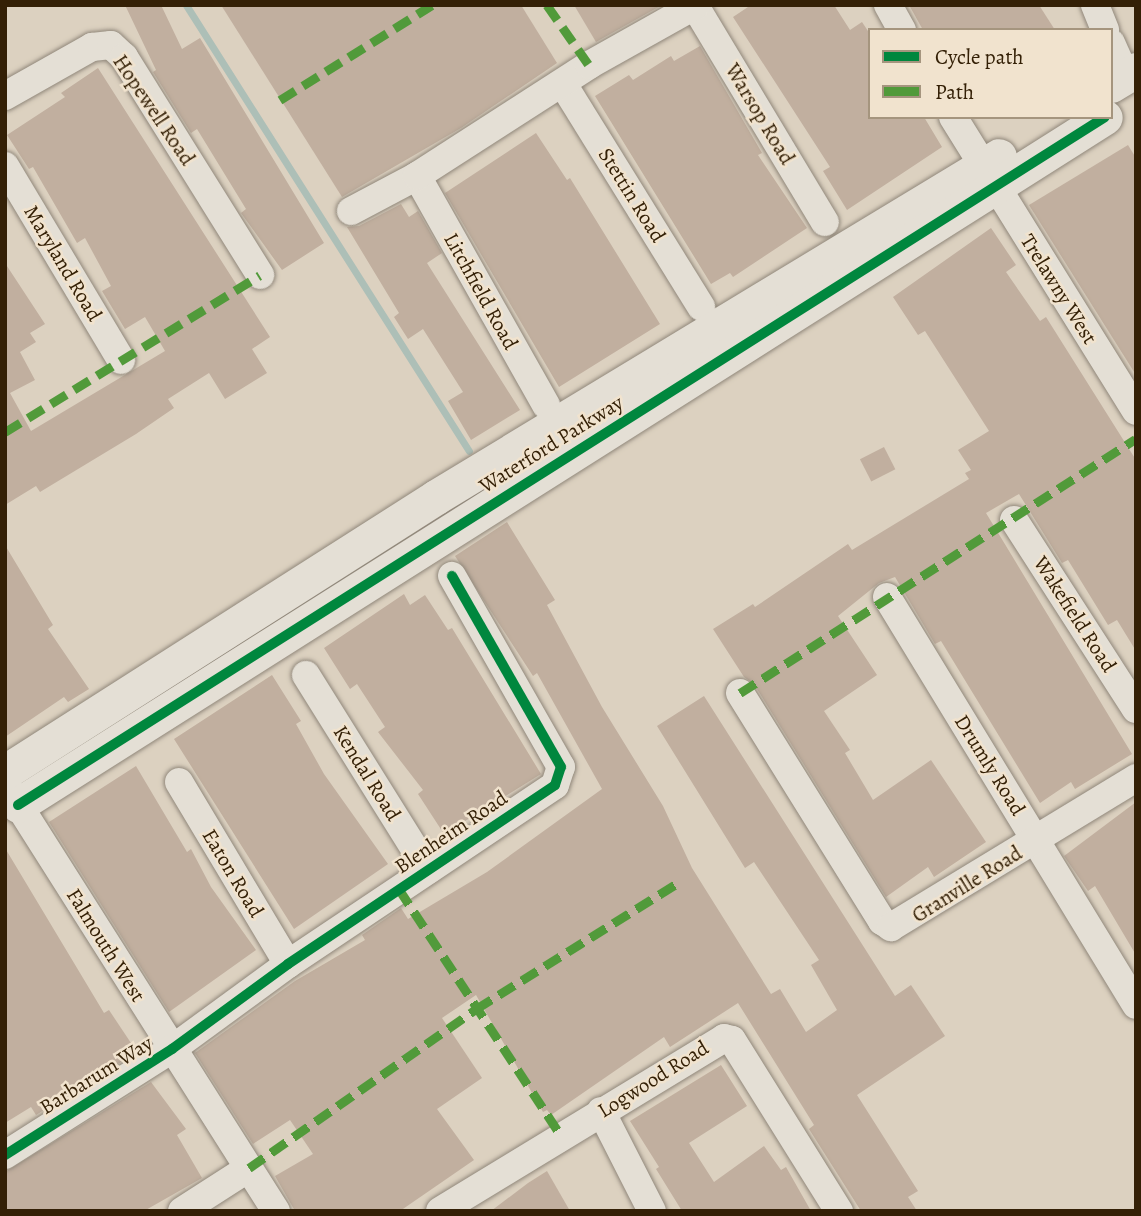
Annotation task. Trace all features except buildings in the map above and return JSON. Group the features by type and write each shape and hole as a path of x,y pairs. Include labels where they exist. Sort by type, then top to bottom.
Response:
{"street":[{"path":"888,5 901,28"},
{"path":"1095,5 1104,28"},
{"path":"351,211 417,176 563,84 695,6"},
{"name":"Warsop Road","path":"695,6 825,222"},
{"name":"Hopewell Road","path":"5,96 92,47 111,45 124,57 260,275"},
{"path":"1113,48 1127,82 1113,109"},
{"name":"Stettin Road","path":"563,84 701,307"},
{"name":"Trelawny West","path":"954,119 1136,411"},
{"name":"Waterford Parkway","path":"12,795 988,177 1058,119"},
{"name":"Waterford Parkway","path":"5,772 436,497 988,177 1101,119"},
{"name":"Maryland Road","path":"5,166 121,360"},
{"name":"Litchfield Road","path":"417,176 546,405"},
{"name":"Wakefield Road","path":"1014,520 1136,709"},
{"name":"Blenheim Road","path":"172,1049 288,964 561,777 561,767 452,576"},
{"name":"Drumly Road","path":"887,597 1136,1005"},
{"name":"Kendal Road","path":"306,675 428,870"},
{"name":"Granville Road","path":"740,694 882,922 891,927 1136,778"},
{"name":"Eaton Road","path":"179,782 288,964"},
{"name":"Falmouth West","path":"12,795 276,1211"},
{"name":"Logwood Road","path":"441,1210 717,1039 732,1040 839,1211"},
{"name":"Barbarum Way","path":"5,1155 172,1049"},
{"path":"601,1111 652,1211"},
{"path":"182,1211 249,1168"}],"waterway":[{"path":"186,5 469,451"}],"marked path":[{"path":"280,100 432,5"},
{"path":"547,5 589,65"},
{"path":"5,432 260,275"},
{"path":"740,693 1136,439"},
{"path":"249,1168 476,1009 679,882"},
{"path":"399,889 561,1136"}],"cycle path":[{"path":"18,805 1102,119"},
{"path":"5,1155 172,1049 288,964 555,785 561,767 452,576"}]}
